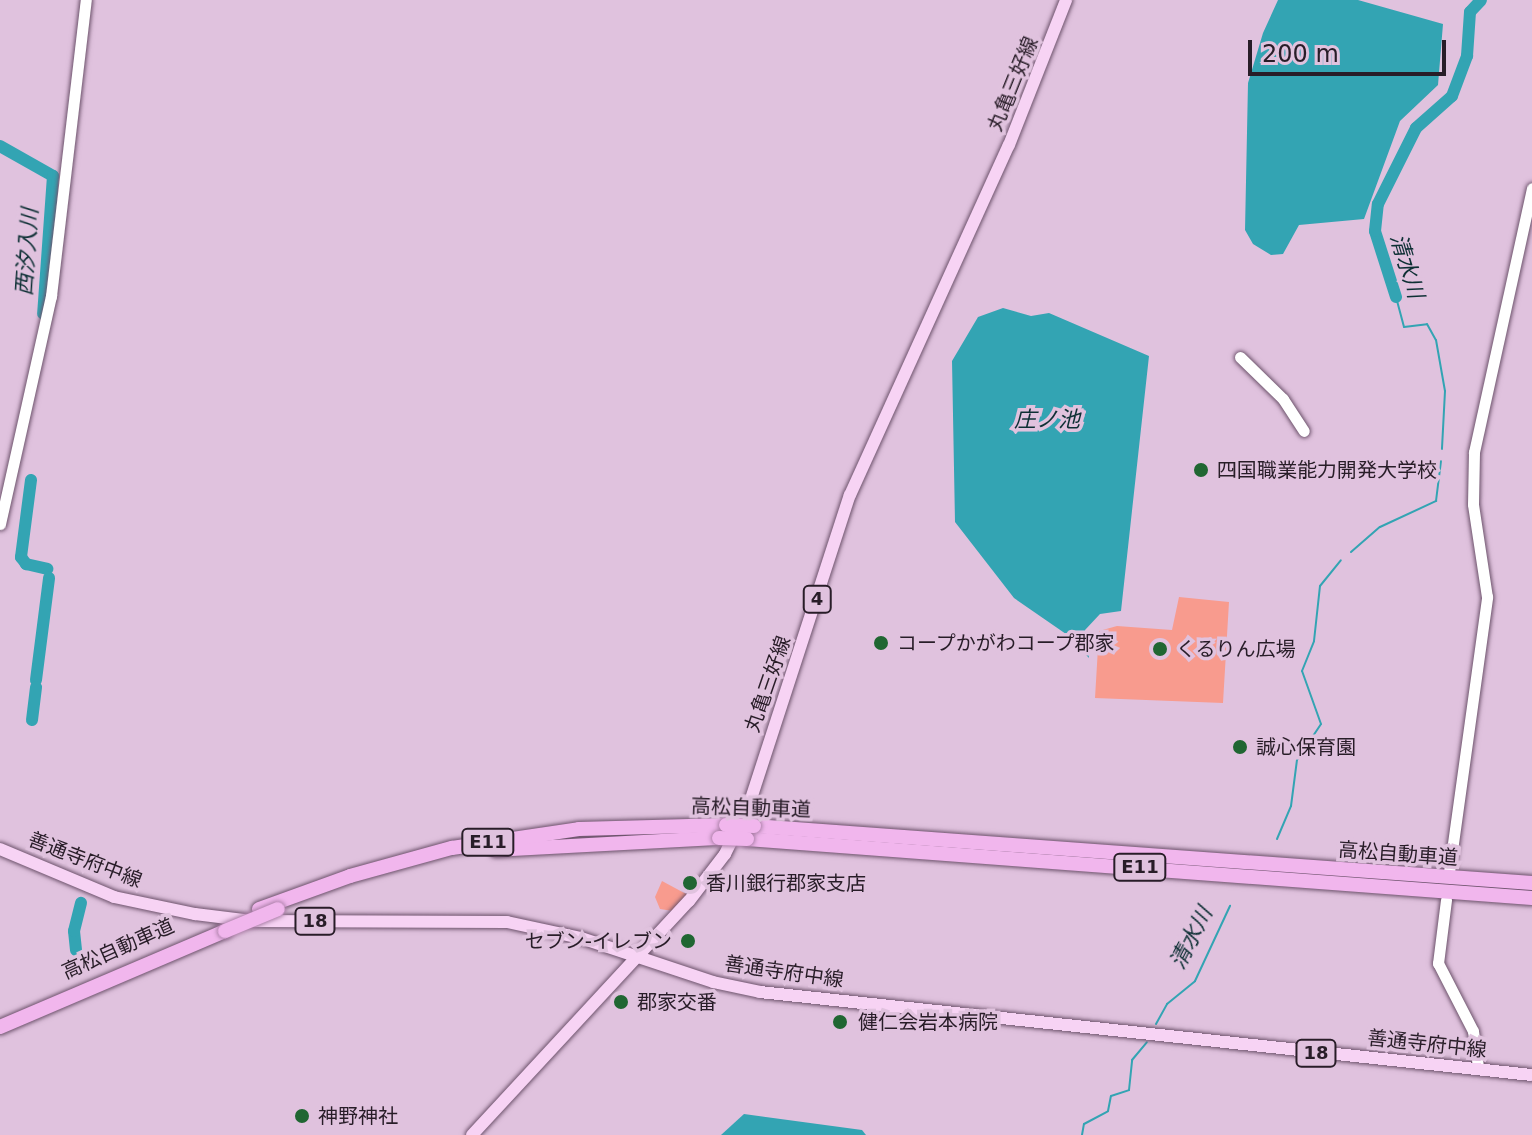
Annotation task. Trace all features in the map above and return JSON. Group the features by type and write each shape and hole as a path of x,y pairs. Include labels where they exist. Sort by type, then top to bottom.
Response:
{"highway":[{"name":"高松自動車道","path":"0,1027 259,909 350,876 452,848 579,829 751,832 1532,883"},
{"name":"高松自動車道","path":"0,1018 218,930 352,883 509,848 723,832"},
{"name":"高松自動車道","path":"751,832 1532,898"}],"main road":[{"name":"丸亀三好線","path":"472,1135 711,874 745,813 850,495 1009,145 1066,0"},
{"name":"善通寺府中線","path":"0,849 114,897 195,914 252,921 507,922 638,955 760,992 1532,1075"}],"street":[{"path":"0,524 51,296 77,115 86,0"},
{"path":"1449,872 1487,597 1472,495 1474,452 1532,188"},
{"path":"1240,357 1283,399 1304,431"},
{"path":"1446,900 1438,963 1473,1031 1478,1068"}],"shaded area":[{"name":"くるりん広場","path":"1179,597 1229,602 1223,703 1095,698 1099,631 1117,626 1172,630"},
{"path":"662,881 688,895 673,911 660,909 655,897"}],"water":[{"path":"1278,0 1358,0 1443,24 1438,85 1400,121 1364,219 1299,225 1283,254 1271,255 1253,244 1245,230 1248,83 1263,33"},
{"name":"庄ノ池","path":"1003,308 1031,316 1049,313 1149,356 1121,611 1100,614 1085,630 1089,658 1066,634 1014,598 955,522 952,361 978,317"},
{"path":"744,1114 862,1130 866,1135 721,1135"}],"waterway":[{"name":"清水川","path":"1396,297 1375,231 1378,204 1416,128 1452,96 1467,56 1470,12 1481,0"},
{"name":"西汐入川","path":"0,146 53,176 43,314"},
{"name":"清水川","path":"1396,297 1404,327 1427,324 1436,340 1445,391 1442,449"},
{"name":"清水川","path":"1351,552 1380,527 1436,501 1441,461"},
{"name":"西汐入川","path":"31,480 21,557 26,564 47,569"},
{"name":"清水川","path":"1277,839 1291,806 1297,760 1321,724 1302,671 1314,641 1320,586 1341,560"},
{"name":"西汐入川","path":"36,680 49,578"},
{"name":"西汐入川","path":"32,720 36,687"},
{"name":"西汐入川","path":"76,950 74,931 81,903"},
{"name":"清水川","path":"1156,1024 1167,1004 1195,981 1230,906"},
{"name":"清水川","path":"1082,1135 1084,1124 1108,1111 1111,1096 1129,1090 1132,1060 1147,1042"}],"place":[{"name":"四国職業能力開発大学校","path":"1201,470"},
{"name":"コープかがわコープ郡家","path":"881,643"},
{"name":"くるりん広場","path":"1160,649"},
{"name":"誠心保育園","path":"1240,747"},
{"name":"香川銀行郡家支店","path":"690,883"},
{"name":"セブン-イレブン","path":"688,941"},
{"name":"郡家交番","path":"621,1002"},
{"name":"健仁会岩本病院","path":"840,1022"},
{"name":"神野神社","path":"302,1116"}]}
